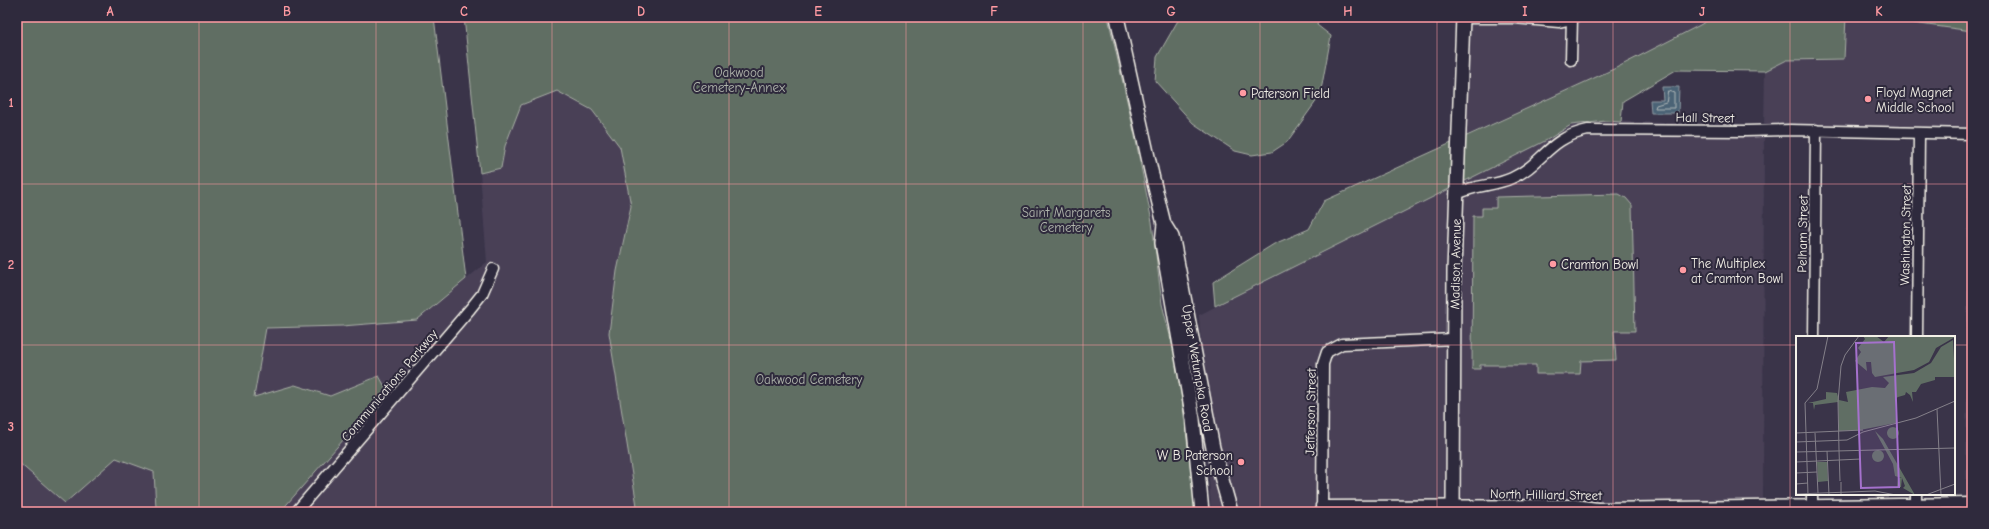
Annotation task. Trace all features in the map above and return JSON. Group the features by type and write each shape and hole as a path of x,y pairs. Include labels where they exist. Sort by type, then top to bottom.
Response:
{"main road":[{"name":"Upper Wetumpka Road","path":"1117,17 1142,133 1164,224 1162,243 1191,329 1194,419 1202,512"},
{"name":"Madison Avenue","path":"1453,509 1456,180 1463,18"},
{"name":"Upper Wetumpka Road","path":"1175,280 1179,336 1230,512"}],"street":[{"path":"1463,18 1514,18 1559,22 1572,18 1571,60"},
{"name":"Hall Street","path":"1456,195 1470,188 1494,184 1511,179 1526,170 1559,141 1572,134 1588,130 1816,130 1919,134 1972,134"},
{"name":"Pelham Street","path":"1814,336 1816,130"},
{"name":"Washington Street","path":"1917,336 1919,134"},
{"name":"Communications Parkway","path":"296,512 414,377 470,309 482,294 493,269"},
{"name":"Jefferson Street","path":"1322,509 1323,364 1327,352 1342,344 1454,339"},
{"path":"1812,495 1812,506"},
{"name":"North Hilliard Street","path":"1322,509 1453,509 1575,505 1586,510 1771,509 1916,499 1972,503"}],"shaded area":[{"path":"1456,17 1713,17 1616,68 1452,142"},
{"path":"1846,17 1972,17 1972,512 1211,512 1199,315 1547,140 1571,125 1606,121 1764,126 1765,71 1787,60 1844,59","holes":["1764,126 1968,129 1966,500 1763,502"]},
{"path":"557,91 592,110 620,147 631,206 617,271 609,333 638,512 280,512 387,390 378,376 330,396 295,385 254,397 266,328 342,326 417,320 487,262 480,173 501,168 505,146 521,105"},
{"path":"116,457 154,472 156,508 159,512 17,512 17,461 65,503"}],"green space":[{"path":"17,17 434,17 466,279 417,320 342,326 266,328 254,397 295,385 330,396 379,376 387,390 280,512 159,512 156,508 154,472 116,458 65,503 17,461"},
{"path":"464,17 1108,17 1135,136 1152,222 1162,304 1178,367 1196,512 638,512 609,333 617,271 631,206 620,147 592,110 557,91 521,105 505,146 501,168 480,173"},
{"name":"Paterson Field","path":"1180,17 1317,17 1319,19 1317,25 1331,36 1322,85 1317,100 1287,142 1272,152 1252,155 1235,151 1193,123 1155,81 1157,57"},
{"path":"1713,17 1846,17 1844,59 1787,60 1765,71 1676,70 1623,101 1621,122 1606,121 1571,125 1547,140 1215,306 1213,282 1274,244 1309,229 1324,201 1616,68"},
{"path":"1868,17 1972,17 1972,31"},
{"name":"Cramton Bowl","path":"1619,194 1626,198 1632,205 1635,331 1614,331 1616,360 1581,361 1580,374 1536,374 1536,365 1480,365 1480,369 1472,369 1473,216 1482,216 1482,208 1496,208 1496,197"}],"water":[{"path":"1662,87 1679,87 1678,113 1651,113 1650,100 1663,100"}],"place":[{"name":"Paterson Field","path":"1243,93"},
{"name":"Floyd Magnet Middle School","path":"1868,99"},
{"name":"Cramton Bowl","path":"1553,264"},
{"name":"The Multiplex at Cramton Bowl","path":"1683,270"},
{"name":"W B Paterson School","path":"1241,462"}],"park label":[{"name":"Oakwood Cemetery-Annex","path":"739,80"},
{"name":"Saint Margarets Cemetery","path":"1066,220"},
{"name":"Oakwood Cemetery","path":"809,379"}]}
